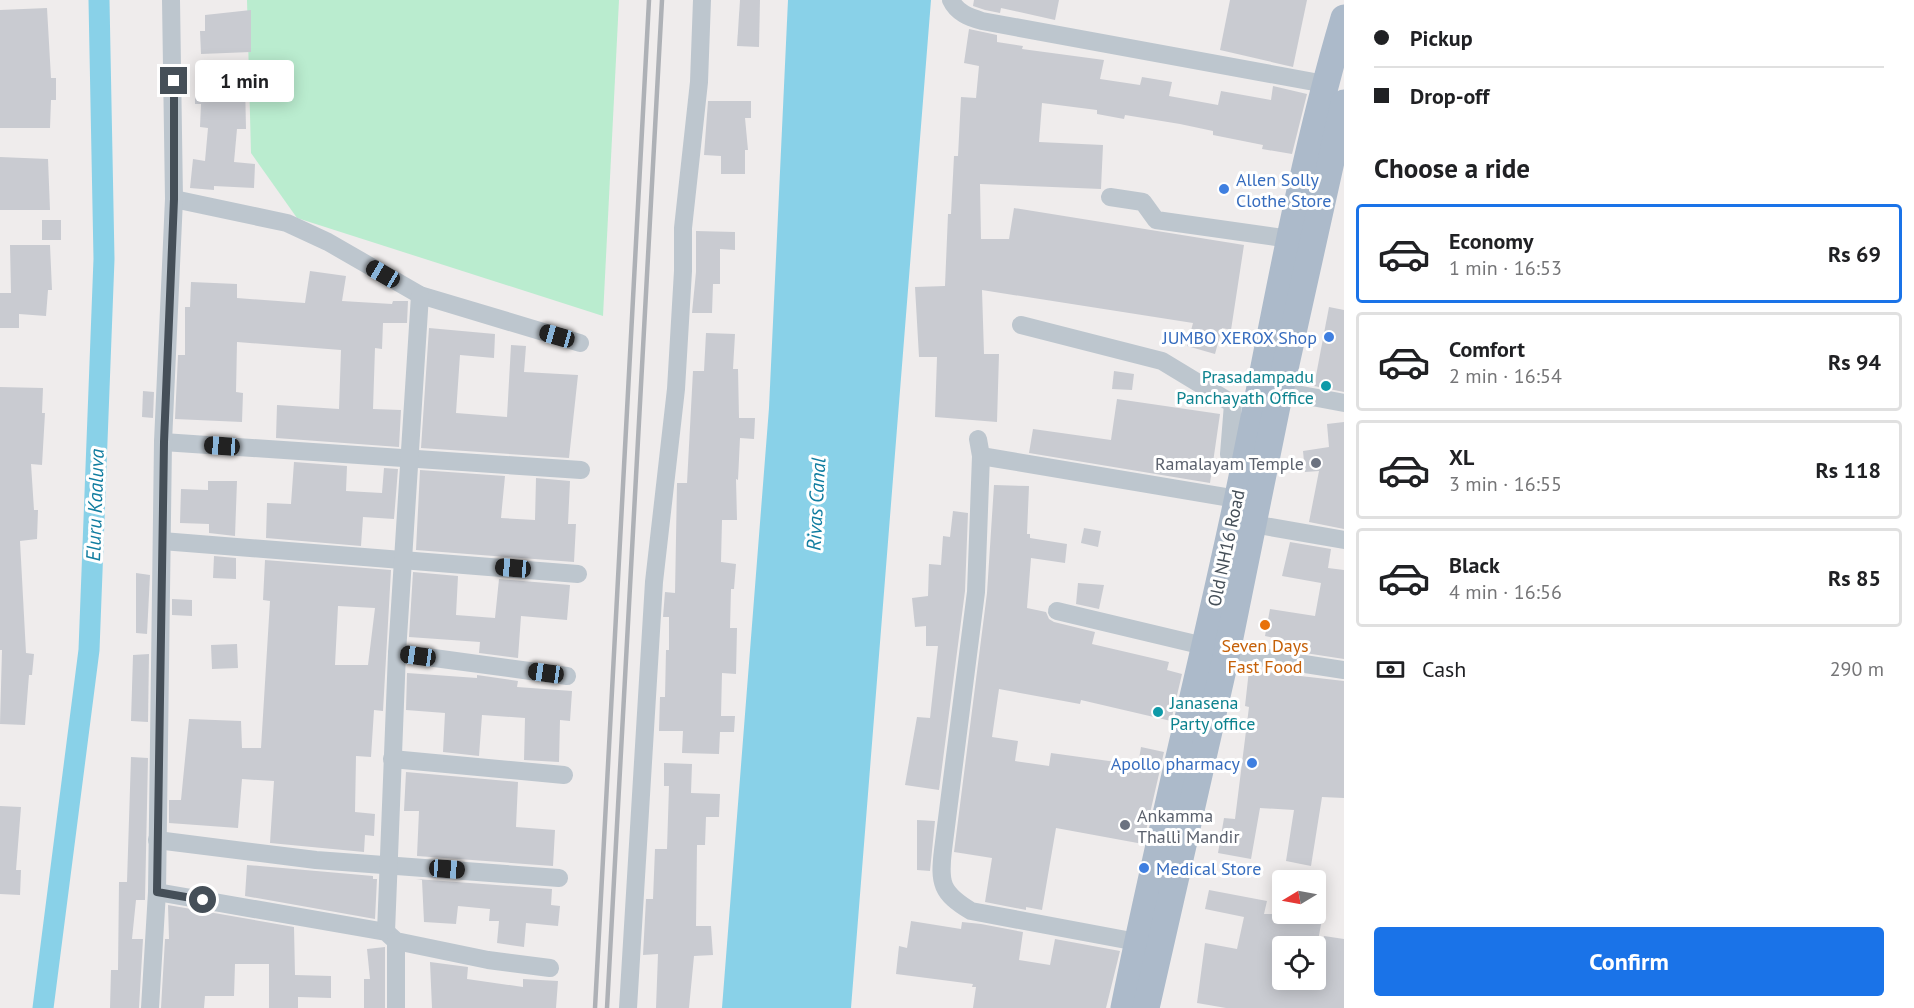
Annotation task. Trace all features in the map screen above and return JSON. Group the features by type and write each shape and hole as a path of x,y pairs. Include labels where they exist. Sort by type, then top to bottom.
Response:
{"main road":[{"name":"Old NH16 Road","path":"1146,1008 1216,649 1237,499 1290,239 1325,84 1344,18"},
{"name":"Old NH16 Road","path":"1124,1008 1137,942 1216,649 1253,524 1280,391 1340,137 1344,103"}],"street":[{"path":"150,1008 157,892 164,442 174,199 171,0"},
{"path":"628,1008 654,582 676,389 683,228 699,82 702,0"},
{"path":"951,0 954,6 966,16 982,21 1325,84"},
{"path":"1110,197 1143,202 1156,220 1290,239"},
{"path":"174,199 287,223 328,242 420,295 580,343"},
{"path":"396,1008 389,864 392,759 411,458 413,381 420,295"},
{"path":"1021,325 1162,361 1233,404 1229,454 1245,460"},
{"path":"1280,391 1344,403"},
{"path":"164,442 581,470"},
{"path":"1137,942 971,911 954,901 944,890 942,860 976,592 979,447 1237,499"},
{"path":"1253,524 1344,540"},
{"path":"162,541 403,558 578,574"},
{"path":"1057,610 1216,649 1344,670"},
{"path":"397,653 567,676"},
{"path":"392,759 564,776"},
{"path":"157,840 316,860 559,878"},
{"path":"157,892 391,937 488,960 550,968"}],"green space":[{"path":"247,0 619,0 603,316 297,218 251,153"}],"water":[{"name":"Rivas Canal","path":"788,0 931,0 851,1008 722,1008 769,408"}],"building":[{"path":"740,0 760,0 759,47 737,46"},
{"path":"974,0 1059,0 1055,20 1001,8 1000,13 985,10 973,6"},
{"path":"1230,0 1307,0 1293,67 1220,50"},
{"path":"47,8 51,78 56,78 56,100 51,100 50,128 0,128 0,10"},
{"path":"251,10 251,52 201,54 200,31 205,31 205,15"},
{"path":"969,29 997,35 997,42 1023,46 1022,49 1104,60 1100,79 1140,85 1142,77 1172,82 1169,96 1218,105 1221,91 1271,100 1273,86 1307,94 1292,154 1262,149 1263,145 1213,135 1213,131 1180,124 1125,115 1124,119 1097,114 1097,110 1042,103 1039,142 1103,145 1101,189 980,184 981,239 1009,239 1014,208 1244,245 1231,330 1222,328 1215,354 1187,346 1193,323 982,290 984,354 999,354 997,422 935,417 937,357 919,357 915,287 945,286 948,214 951,214 954,156 958,156 961,97 976,98 979,66 964,63"},
{"path":"245,83 246,129 237,129 234,162 255,164 254,188 214,186 214,190 190,188 193,159 205,161 208,128 200,127 201,104 195,104 195,84"},
{"path":"708,101 751,101 751,118 745,118 748,150 745,150 745,174 721,174 721,156 704,155"},
{"path":"0,157 48,159 50,210 0,210"},
{"path":"42,220 61,220 61,240 42,240"},
{"path":"696,231 735,232 735,250 720,249 720,284 713,284 712,313 692,313 696,272"},
{"path":"10,245 50,245 52,290 48,290 46,316 19,314 19,328 0,328 0,293 11,293"},
{"path":"310,271 346,276 342,301 392,304 393,301 408,301 407,323 383,323 382,349 375,348 373,409 401,410 399,447 276,438 277,405 339,409 341,350 237,342 236,392 243,393 242,422 175,419 178,355 185,355 185,307 190,307 191,282 237,284 237,298 305,303"},
{"path":"1329,307 1344,310 1344,392 1314,386"},
{"path":"429,328 495,334 494,358 460,355 456,413 507,417 511,345 526,346 524,372 578,375 569,458 421,448"},
{"path":"706,333 735,334 733,369 738,369 739,418 755,418 754,439 740,438 738,480 736,479 737,520 722,520 721,562 736,564 734,589 731,589 730,628 737,628 736,674 722,673 721,716 735,716 734,732 720,732 719,754 682,753 683,731 659,731 660,697 665,697 666,650 669,650 669,617 663,617 665,592 675,593 677,483 687,483 693,371 704,371"},
{"path":"1114,371 1134,374 1132,390 1112,389"},
{"path":"0,387 43,388 42,413 45,413 42,465 31,464 34,510 38,510 37,539 20,541 26,653 34,654 32,675 29,675 25,725 0,724 2,650 0,650"},
{"path":"143,391 154,392 153,418 142,417"},
{"path":"1117,399 1220,414 1210,483 1029,453 1033,429 1111,440"},
{"path":"1344,422 1344,529 1309,522 1319,471 1305,472 1303,451 1329,447 1327,424"},
{"path":"294,462 347,466 346,491 382,493 384,468 398,469 394,519 363,517 361,546 266,538 267,503 291,504"},
{"path":"420,470 505,476 501,518 535,520 536,478 570,481 568,524 576,524 574,562 416,550"},
{"path":"208,481 237,481 235,536 209,533 209,524 180,523 181,489 208,490"},
{"path":"994,485 1029,486 1027,534 1030,534 1030,538 1067,544 1065,563 1031,558 1027,608 1046,612 1049,619 1054,622 1095,632 1092,644 1169,662 1167,670 1182,674 1171,721 1081,700 1080,704 999,689 992,737 1018,741 1015,761 1049,766 1051,753 1138,765 1141,747 1164,752 1143,844 1056,828 1042,910 1026,907 1026,910 985,902 992,858 954,852 987,593"},
{"path":"953,511 968,513 965,591 939,790 905,785 917,717 930,718 938,646 926,646 926,626 915,627 912,598 928,596 929,564 941,565 943,536 950,537"},
{"path":"1084,528 1101,531 1098,547 1081,543"},
{"path":"1290,542 1331,549 1328,568 1344,570 1344,659 1279,649 1280,639 1265,636 1270,609 1315,616 1321,583 1282,576"},
{"path":"214,556 236,558 236,579 213,578"},
{"path":"265,560 391,570 383,711 374,710 371,757 356,756 355,812 375,814 374,836 365,835 364,852 270,843 274,781 242,779 238,828 169,823 169,800 181,800 189,719 241,721 242,748 261,748 270,601 263,600","holes":["338,606 375,608 368,665 335,665"]},
{"path":"413,572 458,576 456,615 495,618 499,579 570,585 567,620 521,616 518,658 479,653 480,642 409,637"},
{"path":"136,573 150,575 147,634 136,633"},
{"path":"1078,583 1104,585 1099,609 1076,604"},
{"path":"172,599 192,600 192,616 172,615"},
{"path":"237,644 238,668 212,669 211,645"},
{"path":"149,654 148,722 131,721 133,655"},
{"path":"1249,670 1344,681 1344,798 1322,797 1311,866 1286,861 1294,810 1260,808 1251,859 1218,853 1224,818 1235,819 1249,707 1245,706"},
{"path":"407,673 477,678 477,675 518,681 517,687 572,691 570,721 560,720 559,762 524,760 525,718 482,715 479,756 443,752 445,713 406,710"},
{"path":"131,757 148,758 145,900 136,900 132,939 143,939 139,1008 110,1008 111,970 118,970 119,882 127,882"},
{"path":"664,763 692,764 691,793 720,794 719,817 706,817 705,845 697,845 696,926 711,926 713,955 694,956 689,1008 656,1008 658,954 643,955 646,899 653,899 655,849 667,849 669,786 664,786"},
{"path":"406,772 518,782 516,827 555,830 553,866 417,856 419,811 404,811"},
{"path":"0,806 21,807 16,870 21,870 20,895 0,894"},
{"path":"917,820 935,821 930,871 917,870"},
{"path":"247,865 373,876 373,879 377,879 375,919 245,896"},
{"path":"416,879 552,889 551,905 560,906 558,926 526,923 524,947 497,943 499,921 489,921 490,909 458,906 456,924 424,922 422,880"},
{"path":"1209,890 1267,901 1264,914 1272,914 1272,924 1321,924 1319,936 1272,936 1272,990 1326,990 1326,936 1344,939 1344,1008 1226,1008 1197,1003 1205,943 1237,949 1244,917 1205,909"},
{"path":"168,905 294,927 295,975 331,976 331,998 298,997 298,1008 269,1008 269,964 235,964 234,996 205,996 204,1008 161,1008 165,939 169,939"},
{"path":"911,921 961,929 962,922 1023,932 1019,960 1050,965 1055,939 1120,951 1106,1008 973,1008 976,987 972,987 973,984 896,974 899,946 907,948"},
{"path":"385,947 385,1008 364,1008 364,979 370,979 367,949"},
{"path":"430,962 468,967 467,979 523,987 523,979 558,981 556,1008 432,1008"}],"waterway":[{"name":"Eluru Kaaluva","path":"43,1008 89,650 104,259 99,0"}],"railway":[{"path":"595,1008 649,0"},
{"path":"607,1008 662,0"}],"place":[{"name":"Allen Solly Clothe Store","path":"1224,189"},
{"name":"JUMBO XEROX Shop","path":"1329,337"},
{"name":"Prasadampadu Panchayath Office","path":"1326,386"},
{"name":"Ramalayam Temple","path":"1316,463"},
{"name":"Seven Days Fast Food","path":"1265,625"},
{"name":"Janasena Party office","path":"1158,712"},
{"name":"Apollo pharmacy","path":"1252,763"},
{"name":"Ankamma Thalli Mandir","path":"1125,825"},
{"name":"Medical Store","path":"1144,868"}],"route":[{"path":"174,81 174,199 164,442 157,892 203,900"}]}
